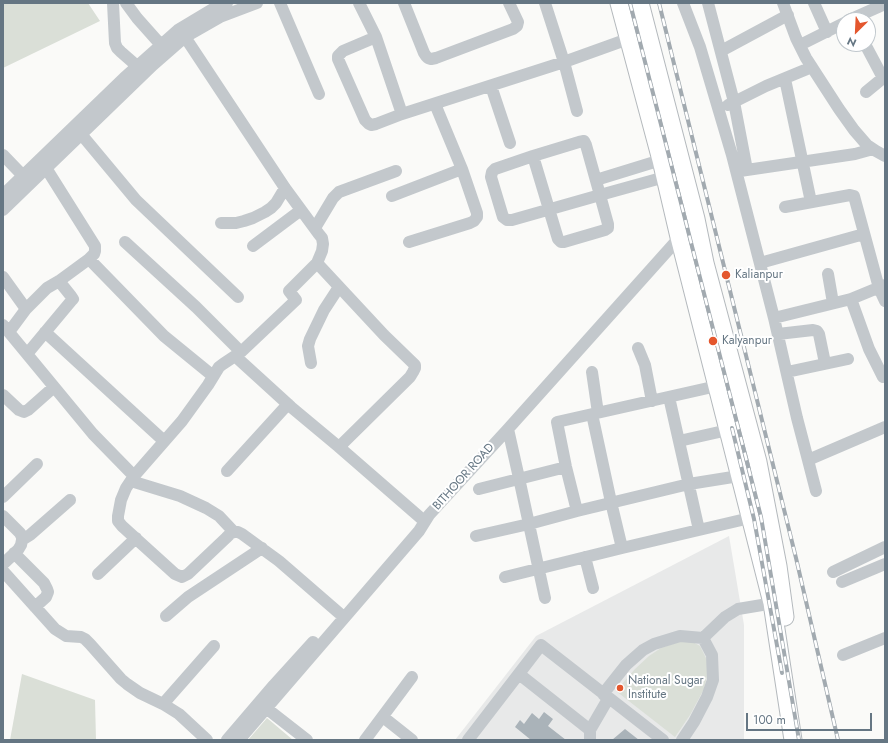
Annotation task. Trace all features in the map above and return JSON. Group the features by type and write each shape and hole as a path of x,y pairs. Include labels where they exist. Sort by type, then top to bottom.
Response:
{"highway":[{"path":"619,3 661,160 750,518 777,603 804,740"},
{"path":"640,3 696,219 705,263 758,462 778,566 777,603 793,740"}],"street":[{"path":"113,3 117,48 137,66"},
{"path":"126,3 137,18 162,45"},
{"path":"3,210 27,179 137,66 178,30 218,6 227,3"},
{"path":"3,195 46,168 153,65 185,37 220,17 257,3"},
{"path":"280,3 319,94"},
{"path":"359,3 376,37 402,114"},
{"path":"404,3 424,53 431,59 517,26 518,22 509,3"},
{"path":"544,3 564,62 578,111"},
{"path":"683,3 700,47 719,110 742,171"},
{"path":"708,3 734,102 742,171 760,264 816,491"},
{"path":"783,3 796,38 812,67 839,109 867,145 880,150"},
{"path":"867,12 885,4"},
{"path":"819,5 826,32"},
{"path":"721,51 788,15"},
{"path":"800,45 836,27"},
{"path":"185,37 285,188 322,238 323,244 317,264 289,291 296,300 238,354 224,364 182,420 132,479 123,494 118,521 174,574 182,577 188,574 234,532"},
{"path":"376,37 343,52 338,56 338,61 367,122 373,125 402,114 564,62 628,39"},
{"path":"866,92 884,77 870,52"},
{"path":"719,110 766,86 812,67"},
{"path":"785,79 811,202"},
{"path":"491,86 510,143"},
{"path":"409,242 470,223 476,219 477,213 462,169 435,104"},
{"path":"81,134 136,200 238,297"},
{"path":"533,156 550,210 558,239 560,242 585,236 608,228 600,194 584,141 533,156 495,169 492,172 492,177 503,217 507,220 550,210 600,194 665,177"},
{"path":"742,171 880,150"},
{"path":"3,155 27,179"},
{"path":"596,180 661,160"},
{"path":"46,168 95,246 95,251 89,259 47,288 6,328 54,388 132,479 180,496 219,516 234,532 242,534 279,561 339,613"},
{"path":"392,196 462,169"},
{"path":"315,228 333,198 339,192 396,171"},
{"path":"221,223 236,223 259,215 271,208 276,203 285,188"},
{"path":"785,207 853,195 855,197 864,234 882,286 885,301"},
{"path":"253,246 301,210"},
{"name":"BITHOOR ROAD","path":"239,740 414,537 426,517 508,429 696,219"},
{"path":"760,264 864,234"},
{"path":"125,242 196,307 238,354 288,404 426,517 414,526 227,740"},
{"path":"89,259 164,336 214,376"},
{"path":"317,264 414,365 415,368 410,377 339,447"},
{"path":"828,274 833,303"},
{"path":"3,277 26,309"},
{"path":"27,354 73,299 59,281"},
{"path":"774,318 851,299 882,286"},
{"path":"311,363 308,346 310,339 324,310 339,287"},
{"path":"851,299 869,349 883,377"},
{"path":"778,334 813,330 817,331 819,334 825,363"},
{"path":"45,332 164,441"},
{"path":"638,348 645,365 652,401"},
{"path":"786,372 848,359"},
{"path":"592,372 595,413 611,502 622,548"},
{"path":"577,510 557,422 717,386"},
{"path":"3,395 19,410 24,412 54,388"},
{"path":"669,397 699,530"},
{"path":"227,471 288,404"},
{"path":"808,460 885,427"},
{"path":"508,429 545,598"},
{"path":"679,441 728,430"},
{"path":"3,497 36,464"},
{"path":"479,489 566,467"},
{"path":"476,536 529,524 577,510 689,484 740,476"},
{"path":"22,540 30,535 70,500"},
{"path":"3,516 20,533 22,537 21,545 3,564"},
{"path":"505,577 750,518"},
{"path":"98,574 136,538"},
{"path":"833,572 885,547"},
{"path":"166,616 188,597 262,548"},
{"path":"14,553 44,583 47,588 48,592 46,597 35,607"},
{"path":"585,557 593,588"},
{"path":"842,582 885,564"},
{"path":"3,571 35,607 61,633 66,636 82,637 86,639 121,679 132,688 179,714 207,740"},
{"path":"603,694 626,665 643,650 654,644 680,636 703,638 725,617 738,609 777,603"},
{"path":"682,740 694,722 707,697 712,680 712,655 703,638"},
{"path":"843,654 885,638"},
{"path":"468,740 541,645 663,740"},
{"path":"163,704 214,646"},
{"path":"519,674 590,735 608,699 603,694"},
{"path":"365,740 412,677"},
{"path":"266,708 307,740"},
{"path":"383,717 412,740"}],"shaded area":[{"path":"3,3 88,3 100,21 3,68"},
{"name":"National Sugar Institute","path":"729,536 744,625 744,740 455,740 536,636"},
{"path":"682,641 691,641 700,646 707,660 707,676 704,689 690,715 675,737 616,691 635,669 649,656 661,648"},
{"path":"22,674 95,700 96,740 10,740"},
{"path":"267,718 293,740 248,740"}],"building":[{"path":"544,712 553,719 548,726 566,740 531,740 515,727 520,720 524,724 532,713 539,719"},
{"path":"625,729 639,740 612,740"}],"railway":[{"path":"630,3 761,517 799,740"},
{"path":"659,3 796,558 838,740"},
{"path":"732,428 754,519 782,673"}],"place":[{"name":"Kalianpur","path":"726,275"},
{"name":"Kalyanpur","path":"713,341"},
{"name":"National Sugar Institute","path":"620,688"}]}
